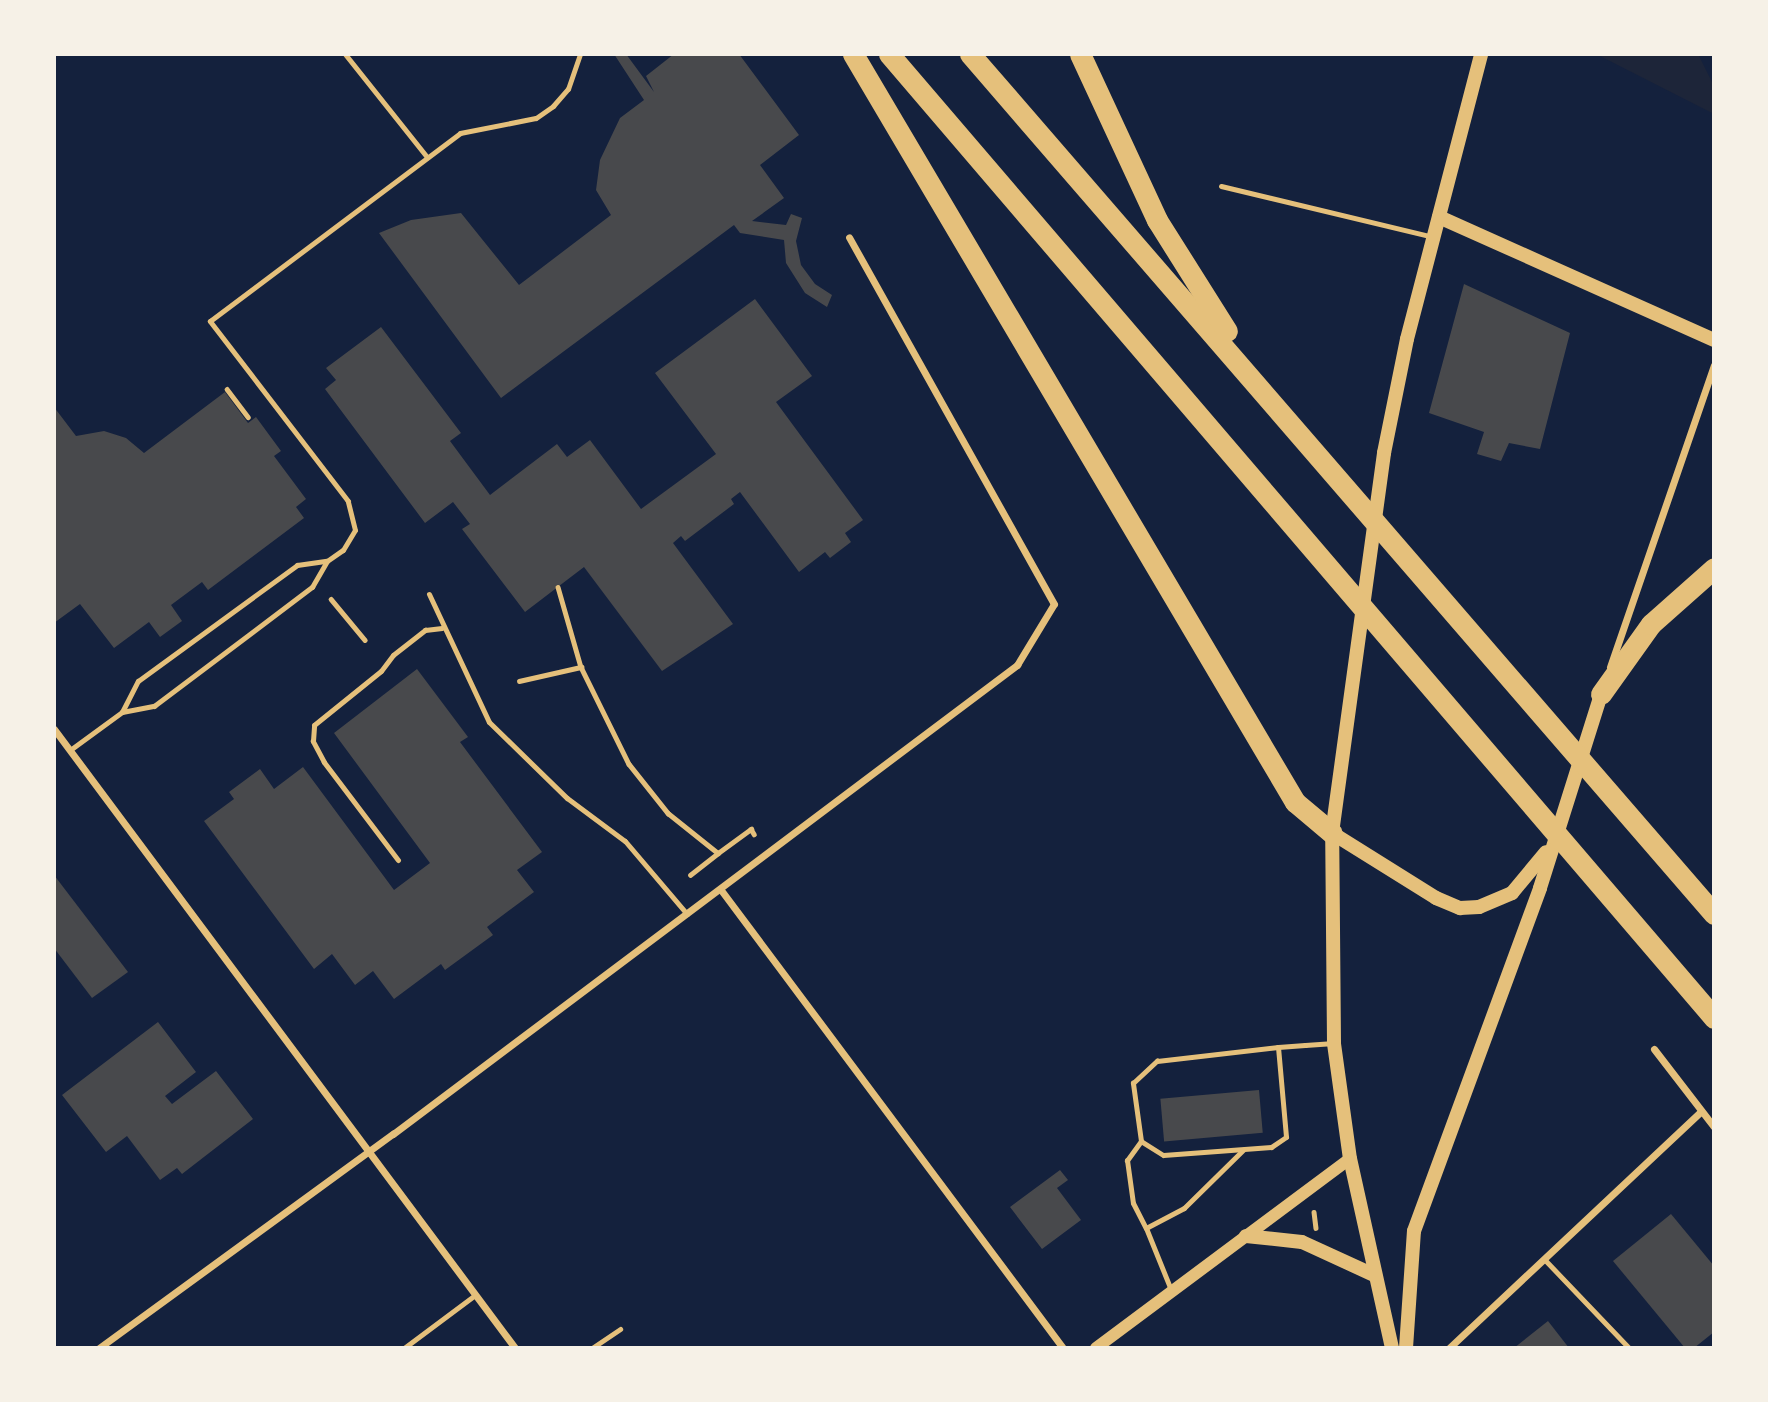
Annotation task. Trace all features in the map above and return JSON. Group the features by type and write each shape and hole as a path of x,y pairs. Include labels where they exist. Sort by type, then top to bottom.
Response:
{"highway":[{"path":"853,54 1295,802 1332,833"},
{"path":"889,54 1316,557 1714,1018"},
{"path":"971,54 1714,914"},
{"path":"1080,54 1157,220 1263,390"},
{"path":"1601,694 1651,624 1714,568"},
{"path":"1674,867 1714,894"}],"main road":[{"path":"1392,1348 1372,1273 1350,1159 1334,1043 1332,833 1384,453 1433,237 1481,54"},
{"path":"1438,217 1714,340"},
{"path":"1406,1348 1414,1231 1559,827 1601,694"},
{"path":"1332,833 1436,898 1460,908 1479,907 1512,893 1532,872 1559,827"},
{"path":"1246,1236 1302,1242 1372,1273"}],"street":[{"path":"101,1347 368,1153 1017,665 1054,604 849,237"},
{"path":"1601,694 1714,365"},
{"path":"54,729 515,1348"},
{"path":"721,890 1063,1348"},
{"path":"1654,1049 1714,1127"},
{"path":"1449,1348 1701,1111"},
{"path":"1096,1348 1350,1159"}],"lane":[{"path":"345,54 427,157"},
{"path":"70,750 122,712 154,706 312,587 327,561 343,550 355,530 348,501 210,321 460,132 536,118 568,89 580,54"},
{"path":"1221,186 1433,237"},
{"path":"122,712 138,681 297,565 327,561"},
{"path":"429,594 442,628 489,722 567,798 625,841 687,914"},
{"path":"398,860 324,762 313,740 314,725 381,671 393,655 425,630 442,628"},
{"path":"1172,1292 1133,1203 1127,1160 1141,1141 1133,1083 1157,1061 1334,1043"},
{"path":"1141,1141 1163,1155 1271,1147 1286,1137 1278,1047"},
{"path":"1146,1228 1184,1208 1244,1149"},
{"path":"1544,1259 1629,1348"},
{"path":"404,1348 475,1295"},
{"path":"592,1348 620,1329"}],"path":[{"path":"227,389 248,417"},
{"path":"558,587 580,667 629,764 668,813 718,853"},
{"path":"331,600 365,640"},
{"path":"519,681 580,667"},
{"path":"690,875 751,829 754,834"}],"shaded area":[{"path":"1596,54 1698,54 1714,86 1714,114"}],"building":[{"path":"614,54 626,54 654,92 646,76 674,54 739,54 799,135 760,165 784,198 752,221 786,225 791,214 802,218 796,241 801,265 815,284 832,295 827,307 805,293 786,263 784,240 740,233 734,225 501,398 379,233 411,220 461,213 519,285 611,215 596,190 600,160 620,118 644,100"},
{"path":"1464,284 1570,333 1540,449 1509,443 1501,461 1477,454 1484,432 1429,413"},
{"path":"755,299 812,376 776,402 863,520 845,533 851,542 830,558 825,552 799,572 740,492 731,499 734,504 685,541 681,536 673,543 733,624 662,671 584,567 525,612 462,529 470,524 453,502 425,523 325,389 336,380 326,368 381,327 461,433 450,441 490,495 557,444 567,457 590,440 641,509 716,454 655,373"},
{"path":"225,392 248,423 256,417 281,451 274,456 306,499 296,507 304,518 208,590 202,582 171,605 182,621 160,637 149,622 114,648 80,604 54,623 54,407 76,436 104,431 126,438 144,453"},
{"path":"417,669 468,737 460,742 542,852 517,870 534,892 487,927 493,935 445,970 441,964 394,999 373,971 355,985 332,954 314,969 204,821 234,799 229,792 260,769 274,789 303,767 394,890 430,863 334,733"},
{"path":"54,875 128,972 92,998 54,948"},
{"path":"158,1022 196,1072 165,1096 172,1104 216,1071 253,1119 182,1174 177,1168 160,1180 127,1136 106,1152 62,1095"},
{"path":"1259,1090 1263,1133 1164,1141 1160,1099"},
{"path":"1060,1170 1068,1180 1057,1188 1081,1220 1042,1249 1010,1207"},
{"path":"1671,1214 1714,1266 1714,1332 1694,1348 1685,1348 1613,1261"},
{"path":"1548,1321 1569,1348 1514,1348"}]}
